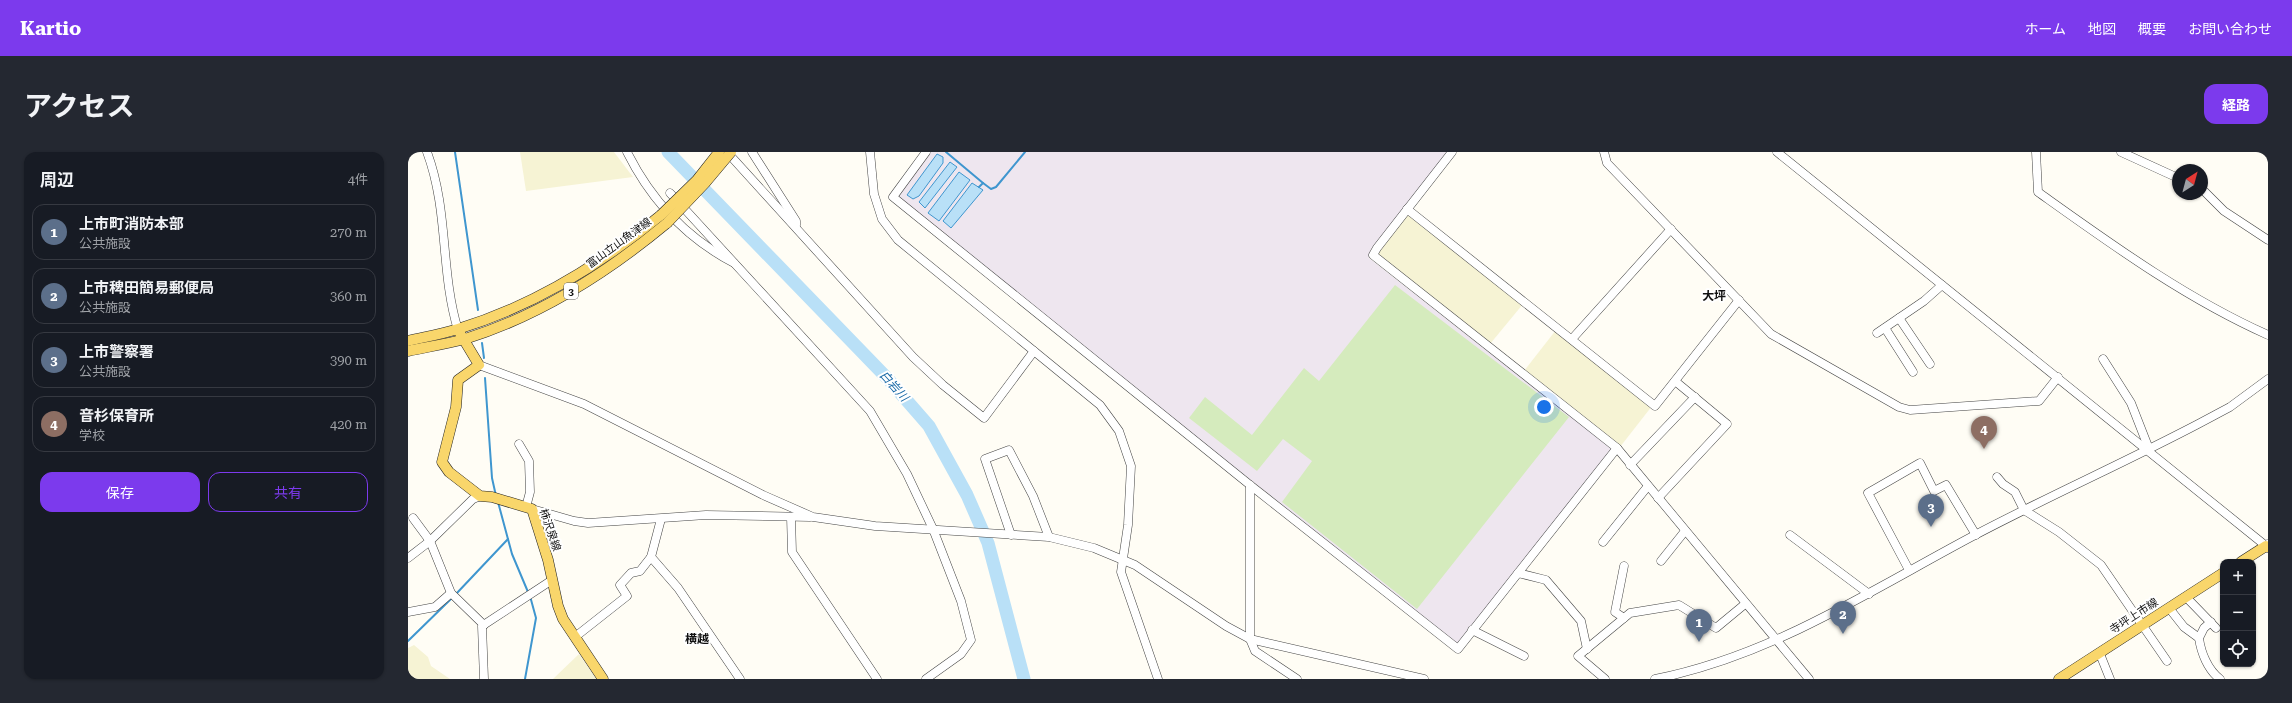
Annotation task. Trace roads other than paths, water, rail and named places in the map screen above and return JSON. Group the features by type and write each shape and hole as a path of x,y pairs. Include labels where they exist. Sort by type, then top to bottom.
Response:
{"main road":[{"name":"富山立山魚津線","path":"408,351 463,339 541,307 582,285 630,252 680,203 697,180 728,154"},
{"name":"富山立山魚津線","path":"408,341 458,330 499,314 566,284 664,219"},
{"path":"458,330 479,365 458,380 456,407 442,462 449,472 480,496"},
{"name":"柿沢泉線","path":"480,496 497,498 529,508 548,560 558,606 575,637 603,679"},
{"path":"2246,559 2267,546"},
{"name":"寺坪上市線","path":"2059,679 2100,654 2220,575"}],"street":[{"path":"427,152 436,176 442,209 450,305 458,330"},
{"path":"627,152 641,179 657,201 681,227 719,256 740,266"},
{"path":"752,152 796,221 796,227"},
{"path":"870,152 874,194 882,219 898,240 1100,405 1119,431 1131,466 1128,525 1122,572 1158,679"},
{"path":"926,152 893,197 1250,485 1458,648 1616,448"},
{"path":"1452,152 1373,255 1616,448 1809,679"},
{"path":"1604,152 1607,163 1771,334 1898,407 1910,410 2039,401 2058,377"},
{"path":"1777,152 2267,546"},
{"path":"2036,152 2038,192 2124,253 2167,280 2237,321 2268,335"},
{"path":"2121,152 2172,175"},
{"path":"728,154 913,357 943,385 984,418 1034,352"},
{"path":"2208,195 2224,211 2267,237"},
{"path":"680,203 740,266 870,411 907,474 933,529 961,601 971,640 961,654 926,679"},
{"path":"1407,209 1655,406 1739,300"},
{"path":"1572,339 1671,230"},
{"path":"1877,333 1924,301 1942,284"},
{"path":"1899,318 1930,364"},
{"path":"1885,328 1914,372"},
{"path":"2103,359 2131,403 2149,450"},
{"path":"479,365 489,370 584,404 763,495 813,516"},
{"path":"1655,679 1689,672 1776,640 1869,594 1909,570 2024,510 2149,450 2230,407 2268,379"},
{"path":"1658,498 1727,424 1675,381"},
{"path":"1630,465 1695,397"},
{"path":"519,444 530,461 529,508 574,521 588,523 706,515 791,517 813,516 875,526 1049,538 1094,548 1123,559 1226,626 1250,639 1424,679"},
{"path":"1011,535 985,459 1009,450 1033,496 1049,538"},
{"path":"1909,570 1868,493 1920,463 1934,492 1946,485 1976,535"},
{"path":"1997,477 2015,492 2024,510 2059,532 2101,565 2167,661"},
{"path":"1250,485 1250,639 1255,651 1297,679"},
{"path":"1603,542 1648,486"},
{"path":"408,558 430,541 473,499 480,496"},
{"path":"791,517 792,552 877,679"},
{"path":"413,518 430,541 451,593 484,625"},
{"path":"575,637 627,596 620,585 631,572 640,571 651,557 662,519"},
{"path":"1661,561 1685,530"},
{"path":"1790,535 1869,594"},
{"path":"651,557 678,588 740,679"},
{"path":"1624,566 1615,612 1624,618"},
{"path":"1518,573 1546,580 1581,622 1586,649"},
{"path":"484,679 482,626 552,580"},
{"path":"408,612 434,607 451,593"},
{"path":"2186,597 2214,625 2204,628 2199,638 2200,650 2213,674 2220,679"},
{"path":"1605,679 1578,656 1630,613 1679,605 1716,628 1746,604"},
{"path":"2169,608 2184,627 2199,638"},
{"path":"1472,630 1524,656"},
{"path":"2100,654 2110,679"}],"water":[{"path":"937,154 943,157 943,163 919,196 913,199 907,195"},
{"path":"950,162 957,167 925,208 919,202"},
{"path":"959,172 970,180 939,221 928,213"},
{"path":"972,183 983,190 951,228 943,221"}],"waterway":[{"path":"455,152 478,310"},
{"name":"白岩川","path":"668,152 888,379 929,426 967,495 988,543 1024,679"},
{"path":"946,152 983,183 979,187"},
{"path":"983,183 991,189 996,187 1025,152"},
{"path":"482,343 484,358"},
{"path":"485,378 492,478 496,496"},
{"path":"498,502 512,554 528,592"},
{"path":"456,594 508,539"},
{"path":"525,679 536,618 530,596"},
{"path":"408,641 453,597"}],"place":[{"name":"音杉保育所","path":"1984,449"},
{"name":"上市警察署","path":"1931,527"},
{"name":"上市稗田簡易郵便局","path":"1843,634"},
{"name":"上市町消防本部","path":"1699,642"}],"district":[{"name":"大坪","path":"1714,296"},
{"name":"横越","path":"697,639"}]}
